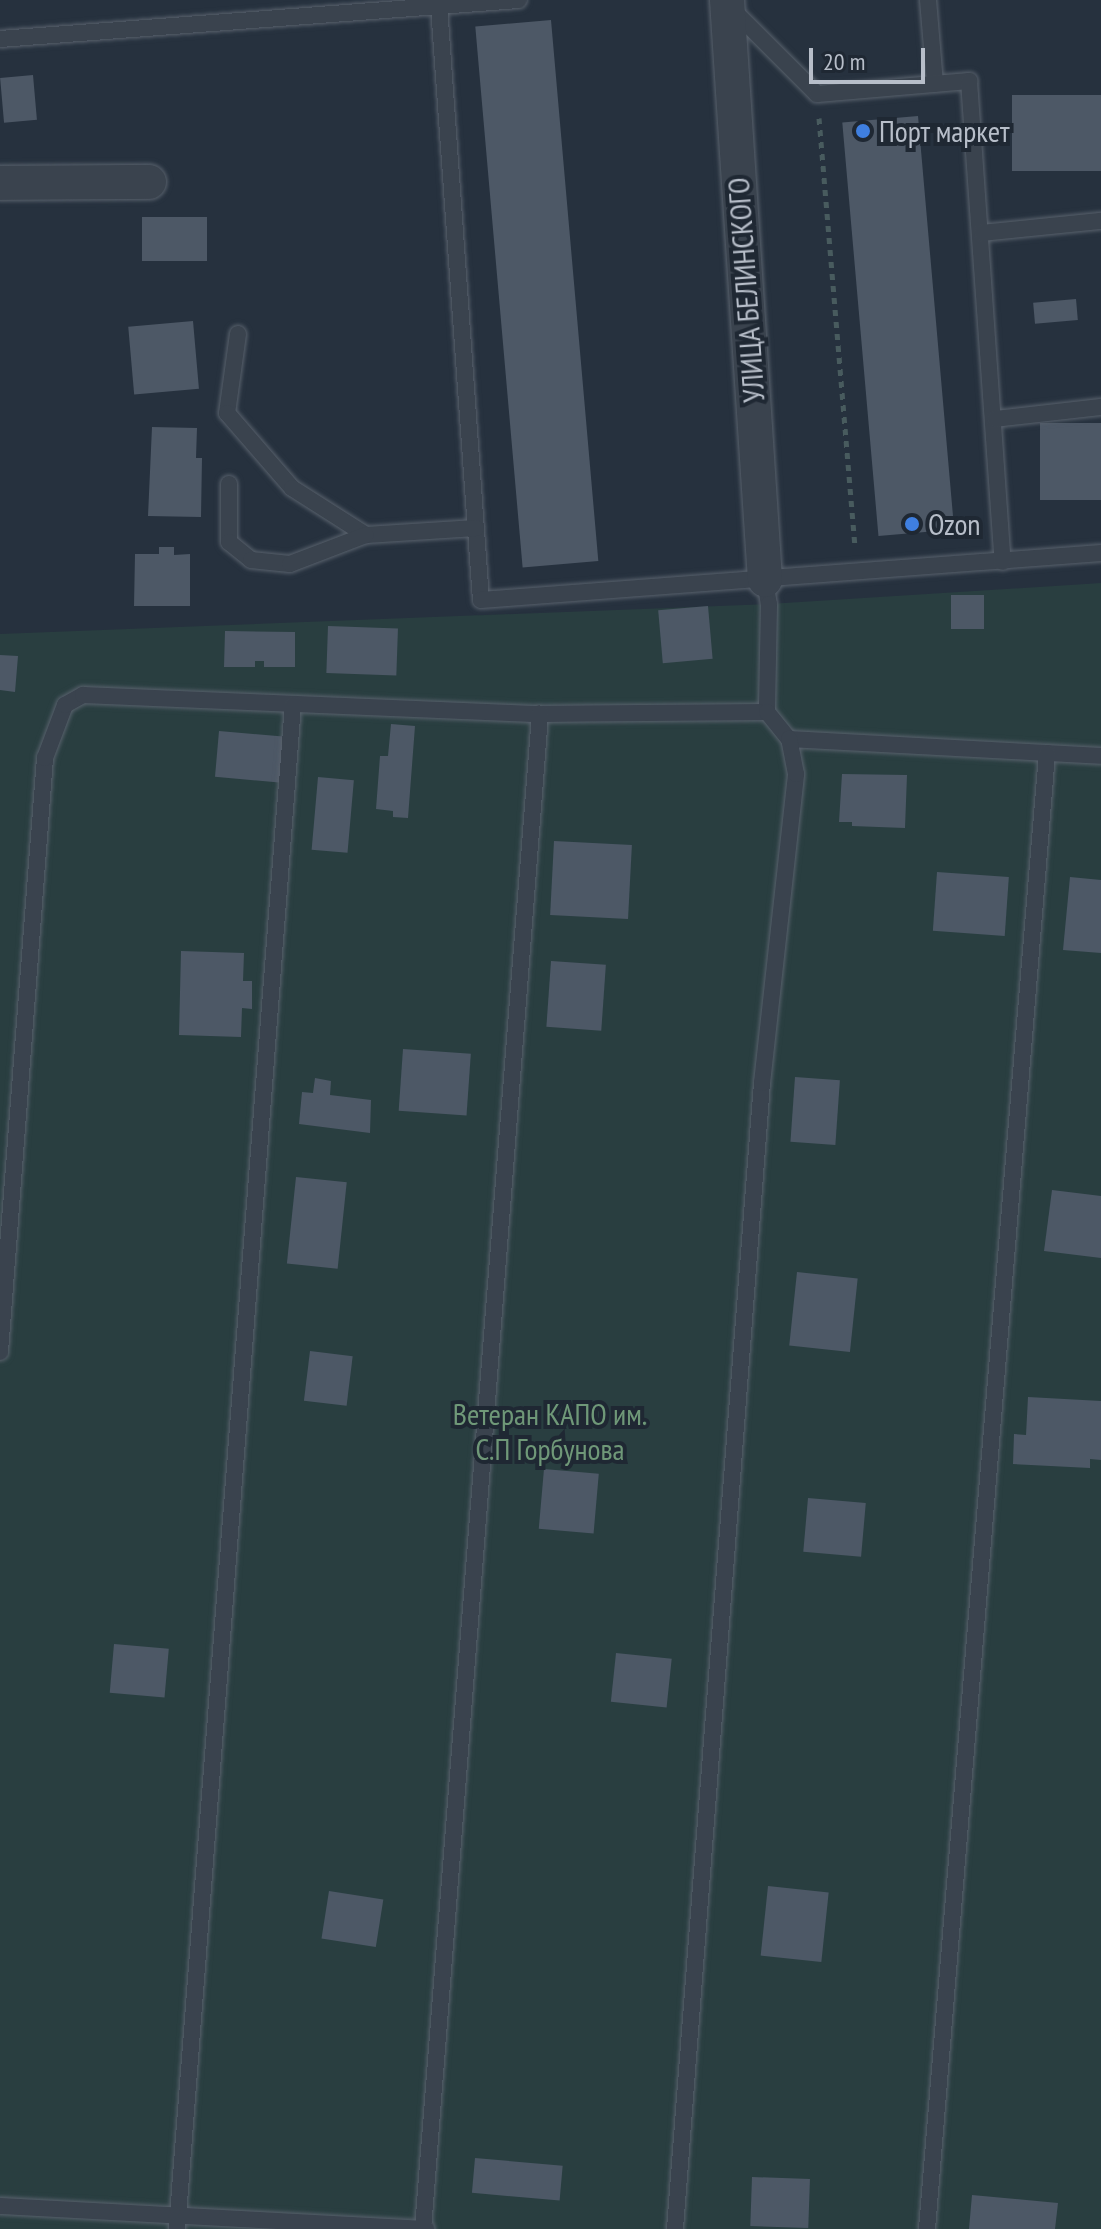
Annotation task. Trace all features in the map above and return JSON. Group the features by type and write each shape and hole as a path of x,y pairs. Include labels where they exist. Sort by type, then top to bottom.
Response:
{"street":[{"name":"УЛИЦА БЕЛИНСКОГО","path":"728,3 765,580"},
{"path":"0,183 149,182"}],"lane":[{"path":"0,39 519,0"},
{"path":"928,0 935,84"},
{"path":"728,3 817,94 969,81 1003,562"},
{"path":"439,6 481,600 1101,553"},
{"path":"982,233 1101,221"},
{"path":"238,334 227,413 292,488 366,535"},
{"path":"995,419 1101,407"},
{"path":"229,484 229,542 251,560 290,564 366,535 476,528"},
{"path":"675,2229 762,1083 796,774 789,739 767,712 769,604 765,580"},
{"path":"0,1352 45,758 65,705 83,695 540,714 767,712"},
{"path":"178,2222 293,704"},
{"path":"0,2206 178,2222 424,2229 540,714"},
{"path":"789,739 1101,756"},
{"path":"927,2229 1047,753"}],"path":[{"path":"817,94 858,572"}],"green space":[{"name":"Ветеран КАПО им. С.П Горбунова","path":"1101,583 1101,2229 0,2229 0,634 769,604"}],"building":[{"path":"551,20 598,561 523,568 475,27"},
{"path":"33,75 37,120 4,123 0,78"},
{"path":"1012,95 1101,95 1101,171 1012,171"},
{"path":"918,116 954,529 878,536 842,123"},
{"path":"142,217 207,217 207,261 142,261"},
{"path":"1076,299 1078,320 1035,324 1033,303"},
{"path":"193,321 199,389 134,394 128,327"},
{"path":"1040,423 1101,423 1101,500 1040,500"},
{"path":"152,427 197,428 196,458 202,458 201,517 148,516"},
{"path":"159,547 174,547 174,555 190,554 190,606 134,606 135,554 159,554"},
{"path":"951,595 984,595 984,629 951,629"},
{"path":"708,606 713,659 663,663 658,610"},
{"path":"328,626 398,628 396,675 326,673"},
{"path":"225,631 295,632 295,667 264,667 264,661 255,661 255,667 224,667"},
{"path":"0,655 18,656 15,692 0,690"},
{"path":"391,724 415,726 408,818 393,817 393,811 376,809 380,756 388,756"},
{"path":"219,731 289,737 285,783 215,777"},
{"path":"842,774 907,775 905,828 852,826 852,822 839,822"},
{"path":"318,777 354,780 348,853 312,850"},
{"path":"554,841 632,845 628,919 550,915"},
{"path":"937,872 1009,877 1005,936 933,931"},
{"path":"1070,877 1101,880 1101,953 1063,950"},
{"path":"181,951 244,953 243,981 252,981 252,1009 242,1008 241,1037 179,1035"},
{"path":"551,961 606,965 601,1031 546,1027"},
{"path":"403,1049 471,1054 467,1116 399,1111"},
{"path":"795,1077 840,1080 835,1145 790,1142"},
{"path":"315,1078 331,1081 330,1095 371,1100 370,1133 299,1124 302,1092 313,1093"},
{"path":"296,1177 347,1182 338,1269 287,1264"},
{"path":"1052,1190 1101,1196 1101,1258 1044,1251"},
{"path":"797,1272 858,1278 850,1352 789,1346"},
{"path":"310,1351 353,1356 347,1406 304,1401"},
{"path":"1028,1397 1101,1401 1101,1460 1090,1459 1090,1468 1013,1464 1014,1434 1026,1435"},
{"path":"544,1469 599,1474 594,1534 539,1529"},
{"path":"808,1498 866,1503 861,1557 803,1552"},
{"path":"114,1644 169,1649 165,1698 110,1693"},
{"path":"616,1653 672,1659 667,1708 611,1702"},
{"path":"768,1886 829,1892 821,1962 761,1956"},
{"path":"329,1891 383,1900 376,1947 321,1938"},
{"path":"475,2158 563,2166 560,2201 472,2193"},
{"path":"752,2177 810,2179 808,2228 750,2226"},
{"path":"972,2195 1058,2203 1055,2229 969,2229"}],"place":[{"name":"Порт маркет","path":"863,131"},
{"name":"Ozon","path":"912,524"}]}
